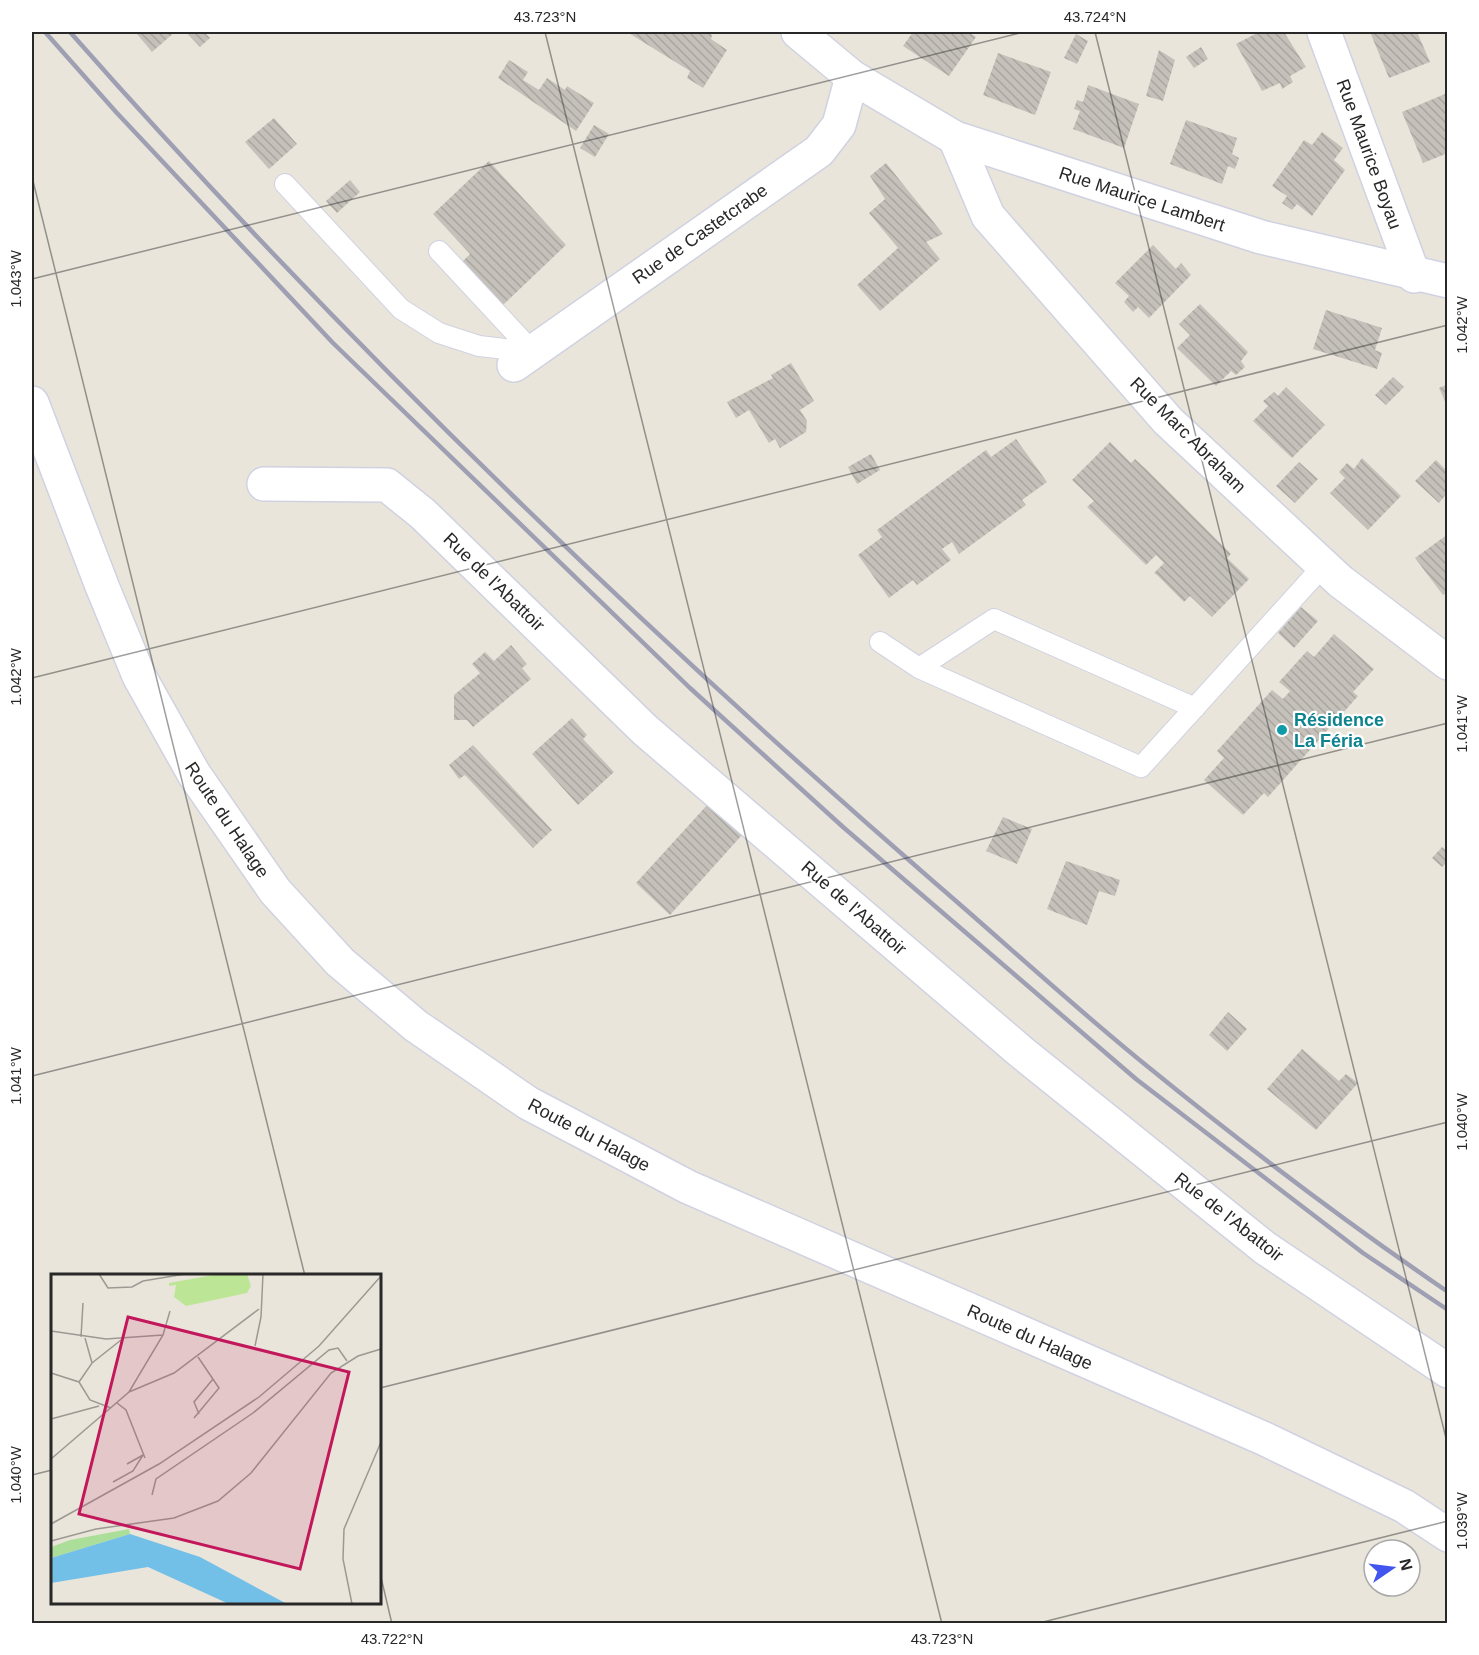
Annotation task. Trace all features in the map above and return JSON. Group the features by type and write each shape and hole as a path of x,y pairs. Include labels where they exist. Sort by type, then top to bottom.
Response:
{"street":[{"name":"Rue Maurice Boyau","path":"1324,32 1414,276"},
{"name":"Rue Maurice Lambert","path":"804,34 852,77 955,138 1261,237 1414,276 1448,281"},
{"name":"Rue de Castetcrabe","path":"524,359 819,151 839,125 852,77"},
{"name":"Rue Marc Abraham","path":"955,138 988,216 1168,421 1323,566 1448,663"},
{"name":"Route du Halage","path":"32,403 139,676 194,774 275,891 340,962 416,1026 528,1103 688,1187 1265,1439 1404,1506 1448,1535"},
{"name":"Rue de l'Abattoir","path":"264,484 387,485 423,514 645,730 1020,1051 1265,1248 1448,1371"}],"lane":[{"path":"285,184 401,309 449,336 524,359"},
{"path":"439,251 524,359"},
{"path":"880,642 919,669 1141,767 1323,566"},
{"path":"919,669 994,619 1195,708"}],"building":[{"path":"140,32 175,32 152,52 137,34"},
{"path":"186,32 204,32 210,38 200,47"},
{"path":"627,32 707,32 712,35 711,39 727,50 703,88 687,78 690,71"},
{"path":"913,32 968,32 976,37 949,76 903,46"},
{"path":"1259,32 1284,32 1306,67 1290,76 1293,82 1282,89 1280,83 1262,91 1236,44"},
{"path":"1370,32 1417,32 1430,62 1389,78"},
{"path":"1076,34 1088,41 1077,64 1064,58"},
{"path":"1201,47 1208,59 1194,68 1186,57"},
{"path":"1159,50 1175,60 1163,101 1146,96"},
{"path":"998,53 1051,72 1035,115 983,95"},
{"path":"509,60 528,72 523,80 539,90 547,78 565,90 567,86 594,103 576,131 498,78"},
{"path":"1088,85 1139,104 1124,148 1073,129 1080,111 1074,109 1077,100 1083,102"},
{"path":"1445,94 1448,101 1448,153 1423,163 1402,112"},
{"path":"274,118 297,144 269,169 245,142"},
{"path":"1186,120 1237,138 1232,154 1239,158 1235,169 1228,166 1222,184 1170,164"},
{"path":"594,125 609,134 595,157 580,148"},
{"path":"1322,132 1343,148 1334,160 1345,170 1312,216 1297,204 1292,210 1282,203 1287,196 1272,186 1304,140 1312,145"},
{"path":"489,161 566,245 503,305 463,261 470,254 433,214"},
{"path":"886,163 943,234 926,242 940,259 880,311 857,285 898,248 869,213 885,199 870,176"},
{"path":"350,180 360,192 337,213 326,201"},
{"path":"1153,245 1176,269 1181,263 1191,275 1149,318 1138,307 1133,312 1124,302 1129,296 1115,283"},
{"path":"1200,304 1248,352 1241,361 1245,367 1236,375 1231,371 1216,386 1177,348 1190,335 1179,324"},
{"path":"1326,310 1382,328 1375,350 1382,353 1377,369 1313,349"},
{"path":"791,363 814,401 800,410 807,421 806,432 780,448 775,439 769,443 749,410 736,418 727,402 773,378 771,375"},
{"path":"1393,377 1404,387 1386,405 1375,395"},
{"path":"1448,384 1448,408 1439,388"},
{"path":"1286,387 1325,425 1292,458 1253,421 1268,406 1263,401 1274,392 1278,396"},
{"path":"1016,439 1047,482 1022,500 1026,505 959,554 952,542 942,549 951,560 917,585 913,580 889,598 858,555 882,537 877,530 986,450 991,457"},
{"path":"1110,442 1131,463 1135,459 1147,470 1231,554 1227,558 1249,579 1212,617 1190,596 1184,602 1154,573 1164,563 1156,555 1146,565 1087,507 1094,501 1072,480"},
{"path":"871,454 880,470 857,484 848,467"},
{"path":"1362,458 1401,496 1368,530 1330,493 1345,478 1339,472 1347,463 1354,469"},
{"path":"1436,460 1448,472 1448,492 1439,503 1415,481"},
{"path":"1299,462 1318,479 1295,503 1276,486"},
{"path":"1448,534 1448,592 1443,595 1415,558"},
{"path":"1301,607 1318,621 1294,648 1278,633"},
{"name":"Résidence La Féria","path":"1334,634 1374,669 1353,692 1358,696 1268,797 1264,793 1243,815 1204,780 1224,758 1217,751 1272,690 1283,699 1290,691 1279,682 1307,651 1314,657"},
{"path":"511,645 527,664 522,668 531,679 473,727 467,720 454,720 454,695 480,673 472,664 485,652 494,661"},
{"path":"572,718 587,735 583,739 614,772 578,805 532,754"},
{"path":"473,745 552,830 533,848 465,775 459,779 449,765"},
{"path":"709,803 742,835 670,915 636,883"},
{"path":"1003,817 1032,829 1017,864 986,851"},
{"path":"1442,847 1448,852 1448,861 1442,867 1432,858"},
{"path":"1066,861 1120,880 1115,896 1099,891 1087,925 1047,909"},
{"path":"1228,1012 1247,1029 1227,1051 1209,1035"},
{"path":"1302,1049 1339,1081 1346,1074 1358,1083 1316,1130 1267,1089"}],"railway":[{"path":"45,32 116,112 333,343 690,688 843,827 1136,1079 1363,1253 1448,1310"},
{"path":"70,32 274,255 380,364 597,577 708,680 1120,1044 1295,1182 1448,1292"}],"place":[{"name":"Résidence La Féria","path":"1282,730"}]}
